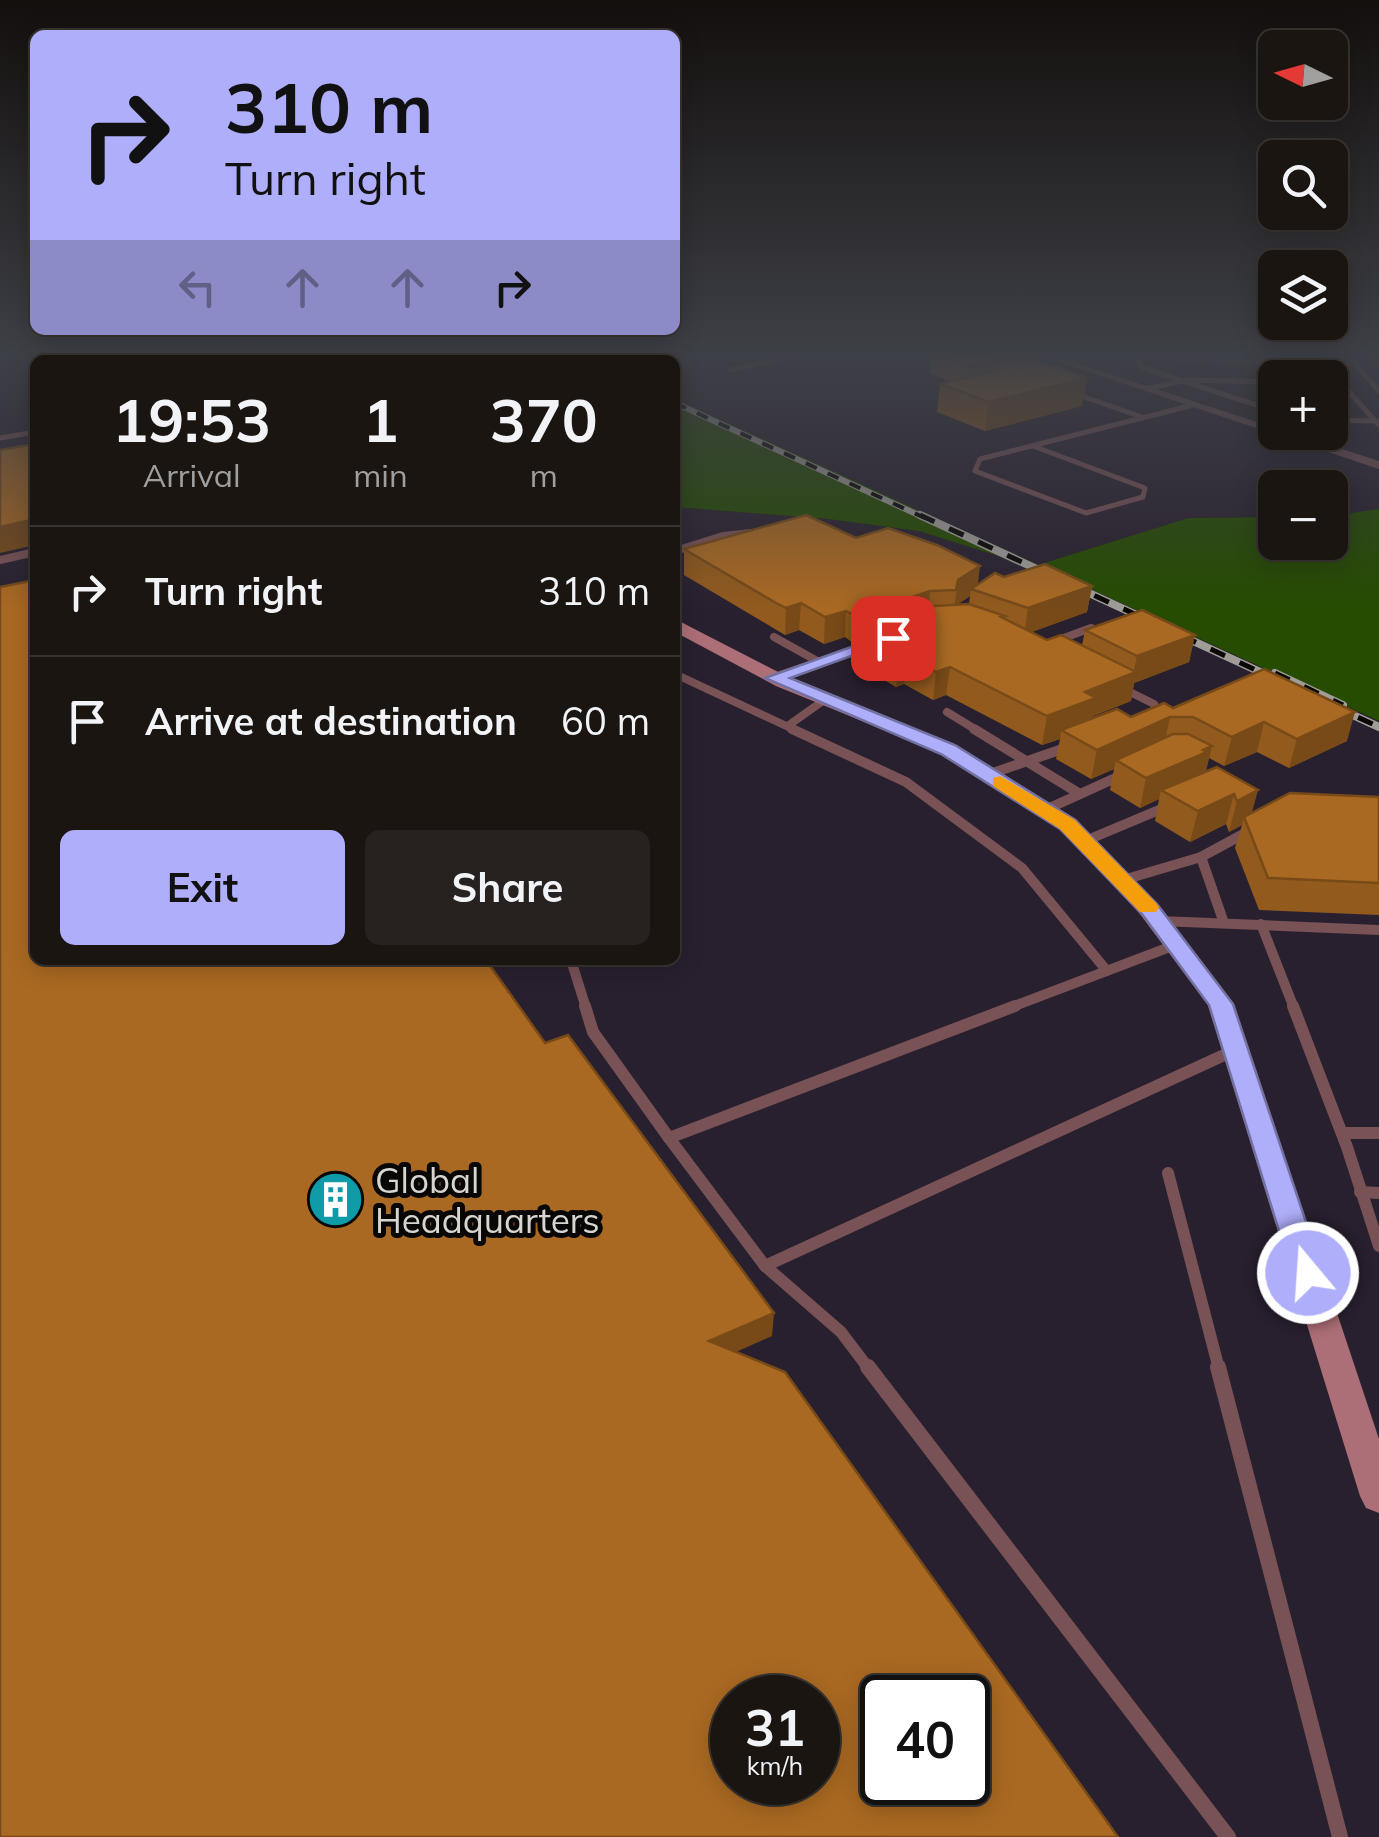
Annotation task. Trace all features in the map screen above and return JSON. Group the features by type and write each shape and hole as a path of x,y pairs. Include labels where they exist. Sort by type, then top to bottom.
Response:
{"street":[{"path":"1332,450 1375,462"},
{"path":"680,628 774,678 948,750 989,775 1068,824 1158,921 1221,1004 1379,1496"}],"lane":[{"path":"1033,446 1145,488 1143,497 1086,512 975,471 980,459 1062,439"},
{"path":"680,549 723,536 768,534"},
{"path":"0,560 30,553"},
{"path":"1054,652 1038,648 1090,628"},
{"path":"774,638 819,662"},
{"path":"774,678 893,638"},
{"path":"680,676 906,782 1022,868 1107,971"},
{"path":"1120,687 1154,704 1158,711 1137,722"},
{"path":"789,725 826,698"},
{"path":"947,712 1080,794"},
{"path":"989,775 1083,741"},
{"path":"1045,810 1130,771"},
{"path":"1084,842 1169,805"},
{"path":"1122,880 1202,857 1263,822"},
{"path":"1202,857 1224,923"},
{"path":"1158,921 1379,930"},
{"path":"1261,924 1342,1133 1379,1246"},
{"path":"670,1138 1176,944"},
{"path":"573,965 593,1032 766,1266 841,1332 1228,1837"},
{"path":"766,1266 1236,1050"},
{"path":"1342,1133 1379,1134"},
{"path":"1168,1173 1340,1837"},
{"path":"1360,1192 1379,1192"}],"shaded area":[{"path":"0,439 30,439 30,965 680,965 680,507 919,531 1036,565 761,439 1258,439 1258,450 1348,450 1348,439 1379,439 1379,509 1348,513 1348,470 1258,470 1258,517 1188,518 1039,565 1379,721 1379,1837 0,1837"}],"green space":[{"path":"680,439 762,439 1038,565 919,531 680,507"},
{"path":"1379,509 1379,721 1038,565 1188,518 1258,517 1258,560 1348,560 1348,513"}],"building":[{"path":"30,445 30,520 0,527 0,450"},
{"path":"806,515 856,538 888,528 980,566 958,580 956,590 930,591 855,616 846,611 825,617 801,603 786,608 684,549"},
{"path":"1045,564 1092,586 1028,608 971,589 995,573 1004,577"},
{"name":"Global Headquarters","path":"30,581 30,965 490,965 545,1043 568,1035 774,1313 709,1341 785,1372 1118,1837 0,1837 0,587"},
{"path":"969,604 1005,616 1001,617 1047,640 1061,635 1136,672 1085,692 1096,698 1047,716 950,667 936,672 869,643 890,635 873,626 934,606"},
{"path":"1142,610 1195,635 1137,656 1085,630"},
{"path":"1264,669 1355,712 1297,739 1264,722 1232,737 1193,717 1170,717 1097,750 1061,730 1117,709 1131,717 1164,703 1173,708"},
{"path":"1173,734 1188,734 1212,746 1203,750 1207,752 1146,778 1116,760"},
{"path":"1217,767 1258,790 1237,801 1234,794 1198,811 1161,790"},
{"path":"1290,793 1379,797 1379,883 1268,878 1244,817"}],"railway":[{"path":"753,439 925,518"},
{"path":"920,515 1284,683"},
{"path":"1275,673 1343,705"},
{"path":"1329,704 1379,727"}],"slow traffic":[{"path":"1000,782 1068,824 1148,907"}],"place":[{"name":"Global Headquarters","path":"336,1200"}],"route":[{"path":"893,638 774,678 948,750 1068,824 1150,909 1221,1004 1308,1273"}]}
